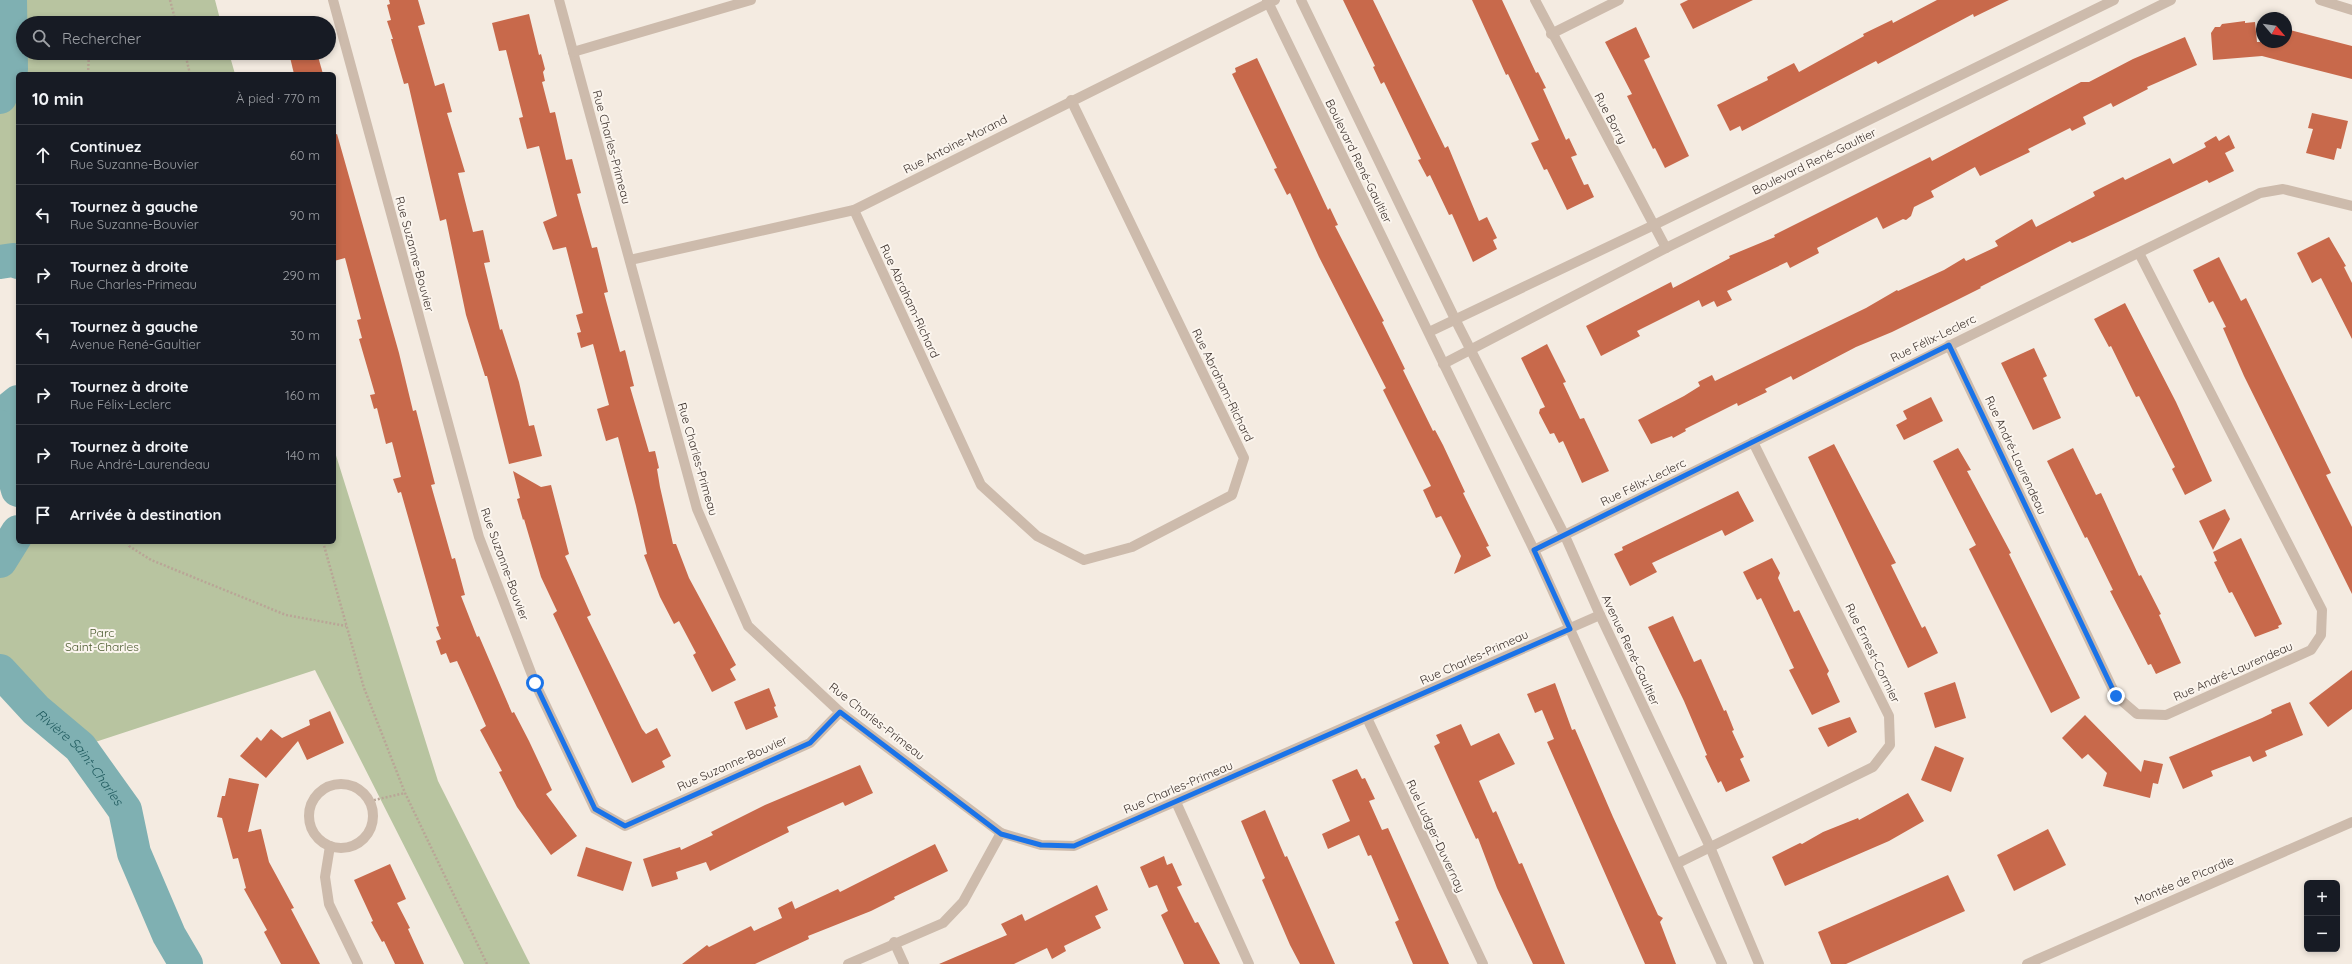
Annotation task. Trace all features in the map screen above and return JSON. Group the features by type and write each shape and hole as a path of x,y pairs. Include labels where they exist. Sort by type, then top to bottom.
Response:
{"street":[{"name":"Rue Suzanne-Bouvier","path":"333,0 479,537 535,683 595,809 625,826 810,743 840,712"},
{"name":"Rue Charles-Primeau","path":"559,0 697,509 748,626 840,712 1001,834 1041,845 1074,846 1600,615"},
{"path":"573,52 752,0"},
{"name":"Boulevard René-Gaultier","path":"1302,0 1471,350"},
{"name":"Rue Borry","path":"1535,0 1551,34 1666,248"},
{"path":"1551,34 1619,0"},
{"name":"Boulevard René-Gaultier","path":"1429,332 1654,225 2114,0"},
{"name":"Boulevard René-Gaultier","path":"1270,1 1443,364 1666,248 2171,0"},
{"path":"2320,0 2352,10"},
{"name":"Rue Antoine-Morand","path":"630,260 854,210 1270,1"},
{"name":"Rue Abraham-Richard","path":"854,210 981,485 1037,536 1084,560 1132,547 1232,495 1244,458 1071,100"},
{"name":"Rue Félix-Leclerc","path":"1534,550 2260,193 2283,189 2352,206"},
{"name":"Rue André-Laurendeau","path":"1949,345 2116,696 2137,714 2166,715 2311,650 2321,635 2322,610 2138,253"},
{"name":"Avenue René-Gaultier","path":"1471,350 1565,536 1600,615 1710,847 1759,964"},
{"path":"1443,364 1534,550 1678,863 1722,964"},
{"name":"Rue Ernest-Cormier","path":"1678,863 1873,767 1890,745 1889,716 1753,442"},
{"name":"Rue Ludger-Duvernay","path":"1367,718 1483,964"},
{"path":"335,784 355,786 370,801 373,811 373,822 369,833 362,841 346,847 330,846 318,837 310,824 311,803 317,794 325,788 335,784"},
{"path":"1176,802 1249,964"},
{"name":"Montée de Picardie","path":"2027,964 2352,822"},
{"path":"848,964 894,942 943,923 963,902 1001,834"},
{"path":"330,846 325,877 329,904 358,964"},
{"path":"894,942 904,964"}],"path":[{"path":"170,0 174,16"},
{"path":"88,72 89,60"},
{"path":"187,60 190,72"},
{"path":"128,544 129,546 150,560 286,615 346,626"},
{"path":"324,544 364,688 405,793 487,964"},
{"path":"370,801 405,793"}],"green space":[{"path":"10,0 215,0 219,16 16,16 16,60 231,60 234,72 16,72 16,261 13,260 0,262 0,97 11,69"},
{"path":"16,404 16,483 0,427 0,417"},
{"name":"Parc Saint-Charles","path":"336,455 438,781 530,964 464,964 315,670 80,747 36,710 0,671 0,561 16,535 16,544 336,544"}],"building":[{"path":"389,0 418,0 425,24 418,26 435,86 444,83 452,112 447,113 465,172 458,173 473,232 483,230 490,262 484,263 500,330 502,329 519,382 529,426 534,425 542,456 509,464 487,376 485,376 466,315 446,219 440,221 408,83 404,84 391,39 393,39 387,21 391,20 387,5 390,4"},
{"path":"1343,0 1373,0 1445,148 1448,146 1479,221 1487,217 1497,238 1493,240 1497,249 1473,262 1452,214 1449,215 1430,175 1427,177 1418,160 1421,159 1384,82 1381,84 1373,67 1375,66"},
{"path":"1472,0 1502,0 1536,73 1538,72 1546,88 1543,89 1566,140 1569,138 1577,155 1571,157 1584,185 1588,184 1594,197 1567,210 1547,169 1544,170 1531,143 1539,140 1508,74 1506,75"},
{"path":"1688,0 1753,0 1693,29 1680,4"},
{"path":"1937,0 2009,0 1974,17 1973,14 1878,64 1876,61 1742,131 1740,126 1730,131 1717,105 1768,80 1767,77 1794,63 1799,72 1864,36 1863,34 1892,20 1893,23"},
{"path":"529,14 539,55 541,54 545,69 543,72 545,81 542,82 550,113 555,112 566,160 572,159 581,193 577,194 592,248 597,247 608,292 604,293 620,352 625,350 634,386 630,387 649,452 655,451 659,468 657,469 660,487 673,544 676,544 689,578 736,665 730,669 736,680 712,692 693,655 696,653 679,621 674,624 660,597 644,555 647,554 618,437 606,441 597,409 609,405 593,344 581,348 577,333 581,332 576,315 583,313 566,247 553,250 543,222 557,216 539,146 527,149 519,118 523,117 506,50 499,51 492,23"},
{"path":"2245,21 2245,23 2255,22 2256,48 2292,48 2292,31 2352,46 2352,79 2262,56 2213,60 2211,33 2215,27 2220,27 2222,24"},
{"path":"1636,27 1650,57 1644,60 1689,156 1665,168 1655,148 1653,149 1627,96 1632,94 1605,42"},
{"path":"2185,37 2197,65 2147,87 2148,89 2113,107 2111,103 2083,117 2086,124 2072,131 2070,128 2028,149 2030,152 1980,176 1975,167 1931,191 1934,197 1914,207 1911,216 1906,220 1903,219 1883,229 1877,217 1817,248 1819,253 1790,268 1787,262 1727,291 1732,300 1717,307 1714,301 1702,307 1699,300 1637,331 1640,336 1601,356 1586,326 1671,282 1673,288 1730,258 1729,256 1775,237 1774,235 1930,157 1932,161 2081,82 2089,82 2133,59"},
{"path":"1257,58 1328,210 1330,208 1338,225 1335,226 1384,321 1382,322 1405,369 1403,370 1433,431 1435,430 1443,445 1465,492 1463,493 1489,546 1486,547 1491,556 1454,574 1461,556 1441,516 1436,518 1423,490 1431,486 1383,390 1386,388 1319,257 1290,193 1287,195 1274,169 1277,168 1232,74 1236,72 1235,68"},
{"path":"291,60 319,60 322,72 294,72"},
{"path":"2312,113 2348,121 2341,149 2337,148 2334,160 2306,153 2313,129 2308,128"},
{"path":"336,134 399,353 413,411 416,410 435,484 431,485 452,559 455,558 465,595 461,596 477,637 479,636 512,713 514,712 552,790 546,794 577,836 551,855 517,807 499,772 502,771 480,730 486,726 457,661 450,663 446,653 441,655 436,641 441,639 436,627 439,626 401,492 398,493 393,479 401,477 392,442 386,444 377,408 374,409 370,395 375,394 359,339 362,338 357,320 361,319 345,258 336,260"},
{"path":"2229,135 2235,148 2225,153 2234,171 2209,183 2207,180 2084,238 2072,243 2070,241 1980,287 1981,288 1892,332 1856,347 1793,380 1791,376 1765,389 1767,392 1738,406 1737,403 1685,429 1686,431 1673,438 1672,436 1651,444 1638,420 1684,396 1700,386 1698,382 1712,375 1715,381 1866,308 1897,290 1898,291 1944,270 1964,258 1966,261 1998,246 1995,241 2032,219 2036,227 2095,196 2093,192 2123,177 2125,180 2170,158 2173,164 2206,147 2204,143 2216,136 2219,141"},
{"path":"2329,237 2346,266 2344,267 2352,283 2352,339 2321,278 2312,283 2297,253"},
{"path":"2219,257 2241,301 2246,298 2331,473 2326,475 2352,527 2352,594 2244,376 2223,328 2226,327 2213,301 2209,303 2193,270"},
{"path":"2125,303 2176,402 2212,481 2185,495 2172,469 2175,467 2139,396 2136,397 2111,346 2109,347 2094,319"},
{"path":"1547,344 1566,382 1563,383 1580,419 1584,418 1609,471 1582,483 1563,441 1559,443 1554,433 1550,434 1539,413 1540,409 1545,407 1521,358"},
{"path":"2034,348 2047,376 2043,378 2061,418 2033,430 2001,363"},
{"path":"1931,397 1943,421 1904,440 1896,425 1907,419 1903,411"},
{"path":"1834,444 1896,563 1891,565 1922,628 1925,626 1938,653 1908,668 1808,457"},
{"path":"1958,448 1971,470 1967,471 2011,553 2009,554 2080,698 2051,713 1969,549 1976,545 1933,461"},
{"path":"2073,448 2096,495 2101,493 2139,576 2141,575 2161,614 2159,615 2181,663 2156,674 2151,664 2148,665 2110,591 2113,590 2087,537 2085,538 2047,461"},
{"path":"513,471 541,487 551,485 569,554 565,556 591,615 587,617 642,729 646,734 657,728 671,756 662,761 665,767 632,783 553,614 557,611 541,577 524,519 523,520 517,499 520,498"},
{"path":"1738,491 1754,521 1725,536 1722,530 1652,563 1657,572 1630,586 1614,554 1623,550 1622,547"},
{"path":"2225,509 2230,519 2213,550 2199,521"},
{"path":"2241,538 2282,624 2278,626 2279,628 2255,637 2232,592 2229,593 2214,562 2217,561 2213,552"},
{"path":"1772,558 1780,573 1778,578 1794,612 1799,610 1829,671 1827,674 1840,702 1812,715 1789,670 1794,668 1761,598 1757,600 1743,572"},
{"path":"1673,616 1694,662 1701,659 1724,711 1726,710 1734,730 1732,731 1744,757 1740,759 1750,781 1726,792 1721,781 1718,783 1705,756 1707,755 1684,701 1648,627"},
{"path":"2352,670 2352,709 2328,727 2309,703"},
{"path":"1955,682 1966,718 1935,728 1924,693"},
{"path":"1555,683 1572,730 1575,729 1658,915 1663,918 1660,922 1676,964 1645,964 1547,742 1554,739 1542,710 1535,713 1527,694"},
{"path":"769,688 776,706 774,707 778,717 746,730 734,702"},
{"path":"2290,702 2303,735 2265,751 2267,756 2253,762 2250,756 2211,771 2213,776 2183,789 2169,757 2262,718 2272,713 2271,710"},
{"path":"330,711 344,743 307,760 298,741 266,778 240,756 257,737 261,741 271,729 282,738 310,725 309,720"},
{"path":"2085,715 2141,772 2144,760 2163,764 2158,784 2153,783 2150,798 2103,786 2107,773 2088,754 2082,759 2062,738"},
{"path":"1850,717 1857,732 1828,747 1818,728"},
{"path":"1461,724 1471,746 1499,733 1515,764 1479,781 1493,813 1496,811 1519,864 1522,863 1565,964 1533,964 1497,888 1478,838 1476,839 1434,746 1440,743 1436,735"},
{"path":"1935,746 1964,758 1951,792 1921,780"},
{"path":"860,765 873,793 845,806 843,802 787,827 789,832 710,871 706,862 676,872 678,879 652,887 643,859 680,847 681,850 713,835 711,832 765,805"},
{"path":"1357,769 1362,779 1365,778 1375,799 1369,801 1382,830 1388,828 1449,964 1413,964 1395,922 1399,920 1371,855 1368,856 1359,835 1328,849 1322,834 1350,821 1332,780"},
{"path":"229,778 259,784 248,832 261,829 269,862 294,908 291,909 320,964 281,964 264,932 267,930 244,889 246,888 238,858 233,859 222,818 217,817 222,796 225,796"},
{"path":"1908,793 1924,821 1889,841 1785,886 1772,857 1800,843 1802,844 1823,832 1858,818 1859,820"},
{"path":"1265,810 1285,857 1287,856 1335,964 1300,964 1290,945 1262,880 1265,878 1241,821"},
{"path":"2048,829 2066,865 2014,891 1997,855"},
{"path":"935,844 948,871 894,897 895,899 871,911 808,936 809,939 755,964 682,964 707,945 709,947 751,926 754,931 782,918 778,908 792,901 795,909 838,889 840,892"},
{"path":"586,847 632,862 623,891 577,876"},
{"path":"1164,856 1167,865 1172,863 1182,885 1177,887 1195,923 1198,922 1220,964 1184,964 1161,915 1168,911 1157,885 1149,888 1140,867"},
{"path":"390,864 406,899 397,903 410,928 408,929 424,964 395,964 384,941 382,942 371,922 373,921 354,880"},
{"path":"1948,875 1965,911 1846,964 1831,964 1818,932"},
{"path":"1097,885 1108,910 1095,916 1101,928 1064,946 1066,951 1052,959 1047,948 1014,964 939,964 1007,935 1001,924 1022,914 1025,921"}],"waterway":[{"name":"Rivière Saint-Charles","path":"0,97 11,69 10,0"},
{"name":"Rivière Saint-Charles","path":"0,262 13,260 16,261"},
{"name":"Rivière Saint-Charles","path":"0,417 16,404"},
{"name":"Rivière Saint-Charles","path":"0,427 16,483"},
{"name":"Rivière Saint-Charles","path":"0,561 16,535"},
{"name":"Rivière Saint-Charles","path":"0,671 36,710 80,747 125,810 134,853 169,935 186,964"}],"route":[{"path":"535,683 595,809 625,826 810,743 840,712 1001,834 1041,845 1074,846 1570,629 1534,550 1949,345 2116,696"}]}
